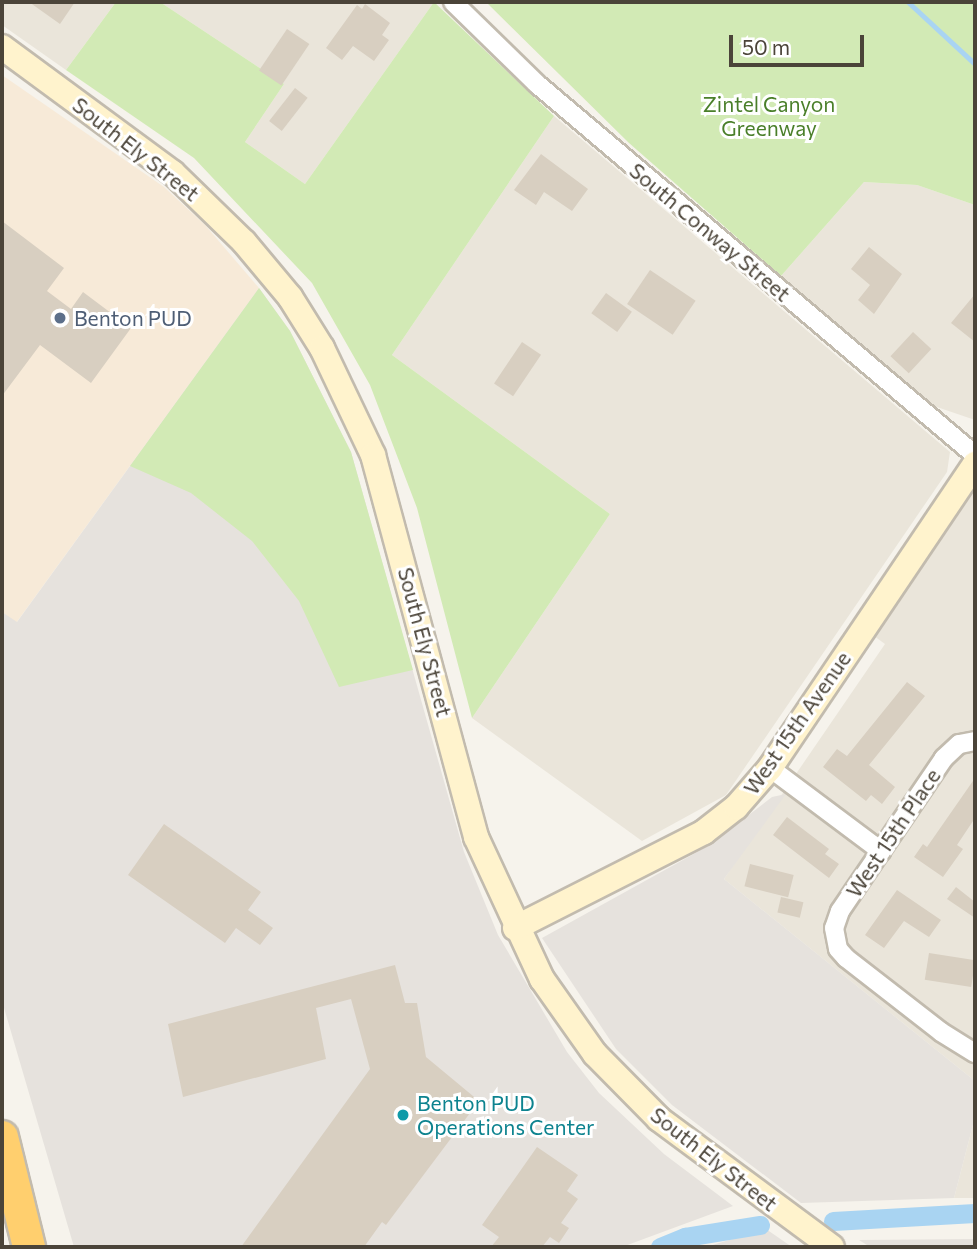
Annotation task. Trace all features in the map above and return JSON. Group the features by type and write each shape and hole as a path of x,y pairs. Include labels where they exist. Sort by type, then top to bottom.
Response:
{"highway":[{"path":"2,1137 29,1247"}],"street":[{"name":"South Conway Street","path":"453,2 557,102 975,455"},
{"name":"South Ely Street","path":"2,47 146,152 211,208 290,297 323,348 349,399 387,498 476,837 515,928 570,1021 627,1088 698,1151 832,1247"},
{"name":"West 15th Avenue","path":"515,928 704,832 736,807 770,768 975,464"},
{"name":"West 15th Place","path":"972,741 944,758 840,911 834,938 846,958 941,1032 975,1053"},
{"path":"770,768 880,851"}],"shaded area":[{"path":"2,2 116,2 66,70 2,25"},
{"path":"160,2 434,2 305,184 245,142 284,84"},
{"path":"2,75 164,187 205,225 259,288 16,623 2,612"},
{"path":"554,116 950,452 947,472 726,795 642,841 472,718 610,514 392,355"},
{"path":"864,182 917,185 975,205 975,420 934,406 781,276"},
{"path":"259,288 290,331 351,452 464,852 498,935 567,1052 599,1093 664,1154 733,1206 622,1247 74,1247 2,1001 2,612 17,622"},
{"path":"975,488 975,1081 724,879 885,644 874,636"},
{"path":"786,794 724,879 975,1081 975,1117 954,1198 801,1203 672,1105 616,1049 542,938 710,845 772,797"},
{"path":"975,1117 975,1198 954,1198"},
{"path":"766,1229 792,1247 706,1247"},
{"path":"975,1239 975,1247 870,1247 859,1240"}],"green space":[{"path":"116,2 160,2 284,84 245,142 305,184 434,2 554,116 392,355 610,514 472,718 417,508 370,385 312,283 194,158 66,70"},
{"name":"Zintel Canyon Greenway","path":"486,2 975,2 975,205 917,185 864,182 781,276 629,143"},
{"path":"259,288 290,331 351,452 413,670 339,687 299,601 252,541 191,493 130,466"}],"building":[{"path":"29,2 75,2 60,24"},
{"path":"365,4 390,23 382,35 389,40 374,61 353,46 342,60 326,48 357,5 362,9"},
{"path":"287,29 309,44 281,86 259,70"},
{"path":"295,88 308,98 282,131 269,121"},
{"path":"541,154 588,189 572,211 544,192 536,205 514,190"},
{"name":"Benton PUD","path":"2,221 64,268 47,291 71,309 83,292 131,328 91,383 40,345 2,396"},
{"path":"869,247 902,274 874,314 858,300 870,285 851,269"},
{"path":"650,270 696,301 673,335 627,304"},
{"path":"606,293 632,312 617,332 591,313"},
{"path":"975,294 975,342 951,323"},
{"path":"913,332 931,349 909,373 890,356"},
{"path":"522,342 541,355 513,396 494,383"},
{"path":"907,682 925,696 869,765 895,787 882,804 871,795 866,801 823,767 837,749 847,756"},
{"path":"975,778 975,818 957,845 963,849 943,877 914,857 923,844 927,847"},
{"path":"787,817 829,849 825,854 839,864 829,878 773,835"},
{"path":"164,824 261,892 248,910 273,928 260,945 236,928 225,943 128,875"},
{"path":"750,864 794,875 788,897 744,886"},
{"path":"956,887 975,902 975,918 947,899"},
{"path":"897,890 941,920 929,937 904,921 884,948 865,935"},
{"path":"781,897 803,902 800,918 777,913"},
{"path":"929,953 975,960 971,987 925,980"},
{"name":"Benton PUD Operations Center","path":"395,965 405,1003 417,1003 426,1057 479,1101 386,1225 382,1222 364,1247 241,1247 370,1069 351,999 316,1008 326,1059 183,1097 168,1024"},
{"path":"537,1147 578,1175 567,1191 578,1199 561,1223 569,1228 559,1243 550,1237 542,1247 491,1247 499,1237 482,1225"}],"waterway":[{"path":"908,2 975,64"},
{"path":"833,1221 975,1213"},
{"path":"660,1247 685,1237 760,1225"}],"place":[{"name":"Benton PUD","path":"60,318"},
{"name":"Benton PUD Operations Center","path":"403,1115"}]}
